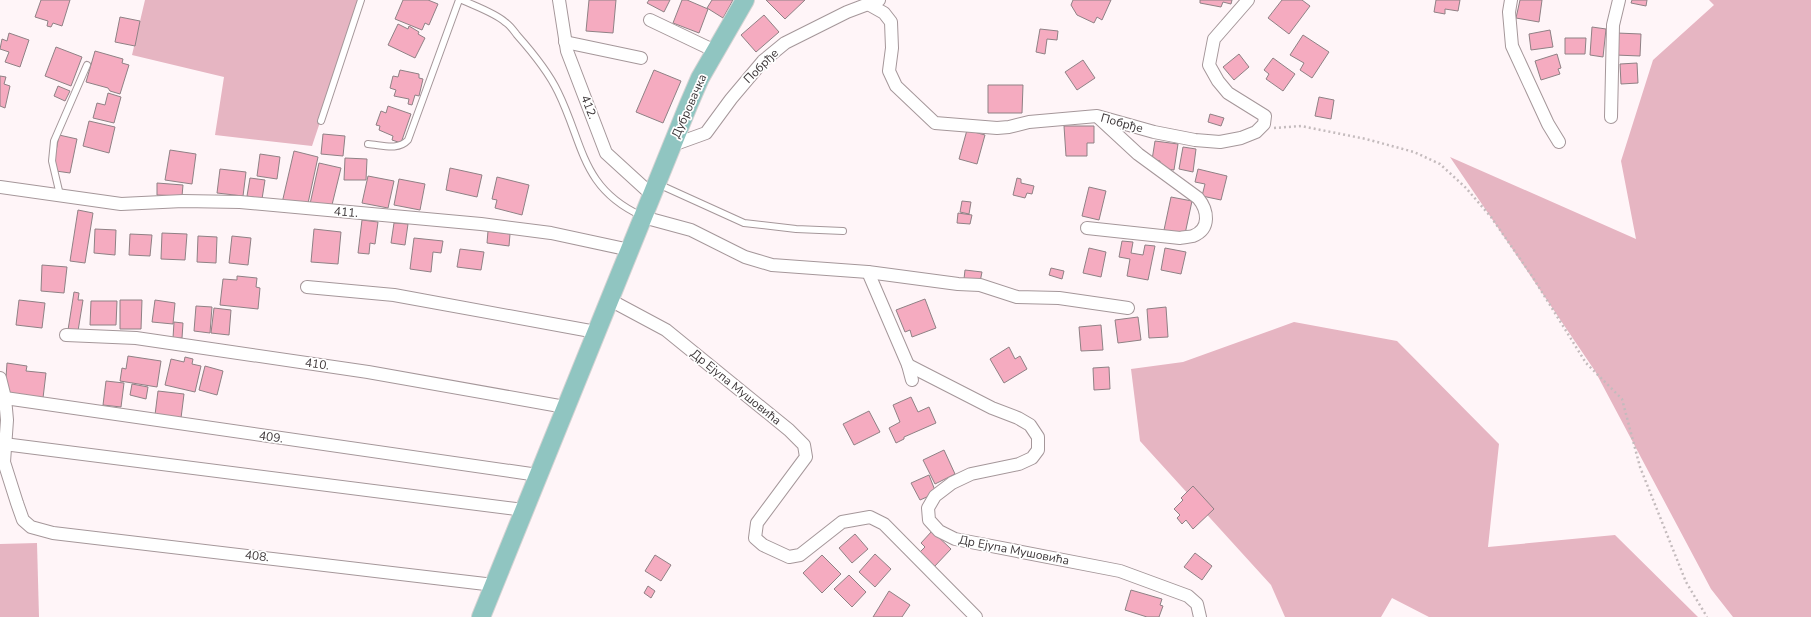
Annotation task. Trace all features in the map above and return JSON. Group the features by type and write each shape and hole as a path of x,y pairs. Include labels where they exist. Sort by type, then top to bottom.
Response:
{"main road":[{"name":"Дубровачка","path":"643,217 670,146 691,99 715,51 745,0"},
{"path":"481,617 643,217"}],"street":[{"name":"412.","path":"559,0 565,42 606,153 654,189"},
{"path":"1248,0 1214,39 1209,65 1218,81 1228,93 1265,116 1264,124 1256,132"},
{"path":"1511,0 1509,12 1512,46 1548,124 1559,142"},
{"path":"1611,118 1613,25 1616,1"},
{"name":"Побрђе","path":"670,146 706,133 731,99 763,61 785,43 847,12 873,2 891,22 892,48 889,71 896,86 935,123 997,128 1009,127 1029,122 1097,116 1154,132 1195,140 1220,142 1241,138 1256,132"},
{"path":"650,20 715,51"},
{"path":"565,42 641,58"},
{"path":"1087,228 1180,238 1193,236 1201,230 1206,223 1207,214 1204,205 1198,198 1138,154 1097,116"},
{"name":"411.","path":"0,187 121,204 183,201 240,202 481,224 551,233 630,250"},
{"path":"643,217 690,230 745,257 759,262 785,266 868,272 958,284 980,285 1017,297 1060,298 1128,308"},
{"path":"868,272 908,365 912,380"},
{"path":"307,287 394,294 596,332"},
{"name":"Др Ејупа Мушовића","path":"610,300 666,330 789,430 804,445 806,457 757,523 755,538 763,545 789,557 800,555 842,522 870,517 884,524 976,617"},
{"name":"410.","path":"66,335 136,338 368,372 565,407"},
{"name":"Др Ејупа Мушовића","path":"908,365 992,408 1018,418 1030,425 1038,437 1038,450 1032,458 1019,464 970,474 952,483 935,496 928,508 929,520 939,531 956,539 1120,571 1188,596 1197,604 1200,617"},
{"path":"0,378 5,398 7,420 4,444 524,510"},
{"name":"409.","path":"5,398 538,475"},
{"name":"408.","path":"4,444 4,462 23,520 31,527 53,533 494,584"}],"lane":[{"path":"321,121 361,0"},
{"path":"368,144 392,147 403,145 408,140 461,0 505,21 538,58 558,92 581,152 593,176 610,197 624,208 643,217"},
{"path":"60,195 52,161 54,141 87,65"},
{"path":"654,189 744,224 808,230 843,231"}],"path":[{"path":"1256,132 1279,127 1301,126 1366,139 1414,152 1440,164 1466,188 1491,218 1532,276 1586,363 1622,399 1640,467 1686,582 1707,617"}],"shaded area":[{"path":"145,0 361,0 312,146 215,135 224,77 132,55"},
{"path":"1709,0 1811,0 1811,617 1733,617 1711,589 1595,371 1450,157 1636,239 1621,161 1653,60 1714,5"},
{"path":"1294,322 1397,341 1499,444 1488,547 1615,535 1698,617 1429,617 1392,598 1381,617 1285,617 1271,585 1140,441 1131,369 1183,362"},
{"path":"37,543 39,617 0,617 0,544"}],"building":[{"path":"41,0 70,0 62,26 53,23 51,27 47,26 48,21 35,17"},
{"path":"403,0 428,0 438,4 429,25 425,23 422,30 395,19"},
{"path":"589,0 616,0 613,33 586,31"},
{"path":"649,0 670,0 664,12 647,3"},
{"path":"682,0 687,0 708,9 699,33 673,23"},
{"path":"712,0 733,0 723,18 707,8"},
{"path":"766,0 805,0 785,19"},
{"path":"1073,0 1111,0 1102,20 1097,17 1094,23 1077,15 1071,5"},
{"path":"1200,0 1232,0 1231,4 1223,2 1221,7 1200,3"},
{"path":"1282,0 1302,0 1310,6 1289,34 1268,18"},
{"path":"1436,0 1460,0 1458,11 1445,9 1445,14 1434,12"},
{"path":"1520,0 1542,0 1539,22 1516,18"},
{"path":"1632,0 1647,0 1646,6 1631,3"},
{"path":"764,15 779,32 756,52 741,35"},
{"path":"120,17 140,21 135,46 115,42"},
{"path":"398,24 408,29 409,26 425,38 415,58 388,45"},
{"path":"1592,27 1606,29 1603,57 1590,55"},
{"path":"1040,29 1058,31 1057,40 1047,39 1045,54 1036,52"},
{"path":"1550,30 1553,47 1531,50 1529,34"},
{"path":"9,33 29,40 20,67 5,62 9,52 0,49 2,39 7,41"},
{"path":"1617,33 1641,34 1640,56 1615,55"},
{"path":"1303,35 1329,52 1312,78 1300,70 1304,63 1290,55"},
{"path":"1565,38 1586,38 1585,54 1565,54"},
{"path":"56,47 82,57 71,86 45,76"},
{"path":"95,51 123,59 122,63 129,65 120,94 110,91 108,88 86,82"},
{"path":"1239,54 1249,67 1234,80 1223,67"},
{"path":"1557,54 1561,68 1558,69 1560,74 1541,80 1535,61"},
{"path":"1273,58 1295,74 1283,91 1266,79 1269,74 1264,70"},
{"path":"1083,60 1095,78 1077,90 1065,72"},
{"path":"1637,63 1638,83 1621,84 1620,64"},
{"path":"400,70 419,74 419,78 423,79 419,96 415,95 412,105 408,104 409,99 394,96 396,90 390,88 393,76 398,77"},
{"path":"654,70 681,81 663,123 636,112"},
{"path":"0,76 6,77 4,84 10,86 5,108 0,106"},
{"path":"988,85 1023,85 1022,113 988,113"},
{"path":"58,86 70,91 65,101 54,96"},
{"path":"108,93 121,97 114,123 93,118 97,103 105,105"},
{"path":"1319,97 1334,100 1331,119 1315,116"},
{"path":"388,106 411,114 401,143 392,140 393,136 379,130 380,126 376,125 381,111 386,113"},
{"path":"1210,114 1224,118 1221,126 1208,122"},
{"path":"89,121 115,127 109,153 83,146"},
{"path":"1064,126 1094,126 1094,143 1087,143 1087,156 1066,156"},
{"path":"967,130 985,135 977,164 959,159"},
{"path":"323,134 345,136 343,156 321,154"},
{"path":"59,135 77,139 70,173 56,171 54,162"},
{"path":"1155,141 1178,144 1174,170 1159,168 1160,161 1152,160"},
{"path":"1183,147 1196,149 1193,172 1179,169"},
{"path":"170,150 196,154 192,184 165,180"},
{"path":"294,151 318,157 307,208 282,203"},
{"path":"260,154 280,157 277,179 257,176"},
{"path":"345,158 367,159 366,180 344,180"},
{"path":"319,163 341,168 331,209 310,204"},
{"path":"450,168 482,175 477,197 446,190"},
{"path":"220,169 246,172 243,196 217,193"},
{"path":"1198,169 1227,176 1221,200 1202,196 1205,184 1195,182"},
{"path":"368,176 394,181 388,208 362,203"},
{"path":"497,177 529,185 522,215 495,208 497,200 492,199"},
{"path":"250,178 265,180 262,199 247,196"},
{"path":"1017,178 1021,179 1021,183 1034,186 1032,194 1027,193 1025,198 1013,195"},
{"path":"399,179 425,184 420,210 394,205"},
{"path":"157,183 183,185 182,196 157,195"},
{"path":"1089,187 1106,191 1099,220 1082,216"},
{"path":"1171,197 1192,201 1185,234 1164,230"},
{"path":"962,201 971,202 969,214 960,212"},
{"path":"78,210 93,213 85,263 70,261"},
{"path":"958,213 972,215 970,224 957,223"},
{"path":"362,220 378,222 375,244 370,243 369,254 358,253"},
{"path":"394,223 408,224 405,245 391,243"},
{"path":"95,229 116,230 115,255 94,253"},
{"path":"314,229 341,232 338,264 311,262"},
{"path":"488,231 510,234 509,246 487,243"},
{"path":"162,233 187,234 185,260 161,259"},
{"path":"130,234 152,235 150,256 129,255"},
{"path":"198,236 217,237 216,263 197,262"},
{"path":"232,236 251,238 248,265 229,263"},
{"path":"414,238 443,241 441,253 433,252 431,272 410,269"},
{"path":"1122,241 1133,242 1131,253 1143,255 1145,245 1155,246 1148,280 1127,276 1130,259 1119,257"},
{"path":"1089,248 1106,252 1101,277 1083,273"},
{"path":"1165,248 1186,252 1181,274 1161,270"},
{"path":"460,249 484,252 481,270 457,267"},
{"path":"42,265 67,267 64,293 41,291"},
{"path":"1051,268 1064,271 1062,279 1049,275"},
{"path":"965,270 982,272 980,282 964,279"},
{"path":"237,276 257,278 256,287 260,288 258,309 220,305 223,279 237,280"},
{"path":"74,292 79,293 78,300 83,300 78,331 68,330"},
{"path":"925,299 936,328 912,337 910,330 905,332 896,310"},
{"path":"19,300 45,303 42,328 16,325"},
{"path":"120,300 142,300 141,329 120,329"},
{"path":"155,300 175,303 173,324 152,322"},
{"path":"91,301 117,301 116,325 90,325"},
{"path":"196,306 212,307 210,333 194,331"},
{"path":"1166,307 1168,337 1149,338 1147,309"},
{"path":"214,308 231,310 229,335 211,333"},
{"path":"1138,317 1141,340 1118,343 1115,320"},
{"path":"174,322 183,323 182,338 173,338"},
{"path":"1101,325 1103,350 1081,351 1079,327"},
{"path":"1009,347 1015,359 1020,356 1027,369 1004,383 990,359"},
{"path":"128,356 161,361 157,387 120,381 122,368 126,369"},
{"path":"185,357 193,359 192,364 201,366 195,392 165,385 171,359 184,362"},
{"path":"7,363 27,366 26,371 46,373 43,398 5,393"},
{"path":"205,366 223,371 217,395 199,390"},
{"path":"1109,367 1110,389 1094,390 1093,368"},
{"path":"106,381 124,383 121,407 103,405"},
{"path":"132,384 148,387 146,399 130,395"},
{"path":"158,391 184,394 181,418 155,415"},
{"path":"911,397 918,412 929,407 936,423 904,437 904,439 896,443 889,428 900,422 893,405"},
{"path":"869,411 880,432 854,445 843,424"},
{"path":"944,450 955,474 935,484 923,460"},
{"path":"929,475 936,493 920,500 911,483"},
{"path":"1193,486 1214,509 1193,529 1186,520 1182,524 1177,518 1180,515 1174,509 1183,500 1181,498"},
{"path":"932,531 951,549 934,567 919,553 925,547 921,543"},
{"path":"855,534 868,549 852,563 839,548"},
{"path":"1195,553 1212,566 1202,580 1184,567"},
{"path":"875,554 891,569 875,587 859,572"},
{"path":"655,555 671,565 661,581 645,571"},
{"path":"822,555 841,574 822,593 803,573"},
{"path":"849,575 866,592 852,607 834,589"},
{"path":"648,586 655,591 651,598 644,593"},
{"path":"1131,590 1162,599 1160,605 1163,606 1159,617 1147,617 1125,610"},
{"path":"889,591 910,605 902,617 873,617"}]}
